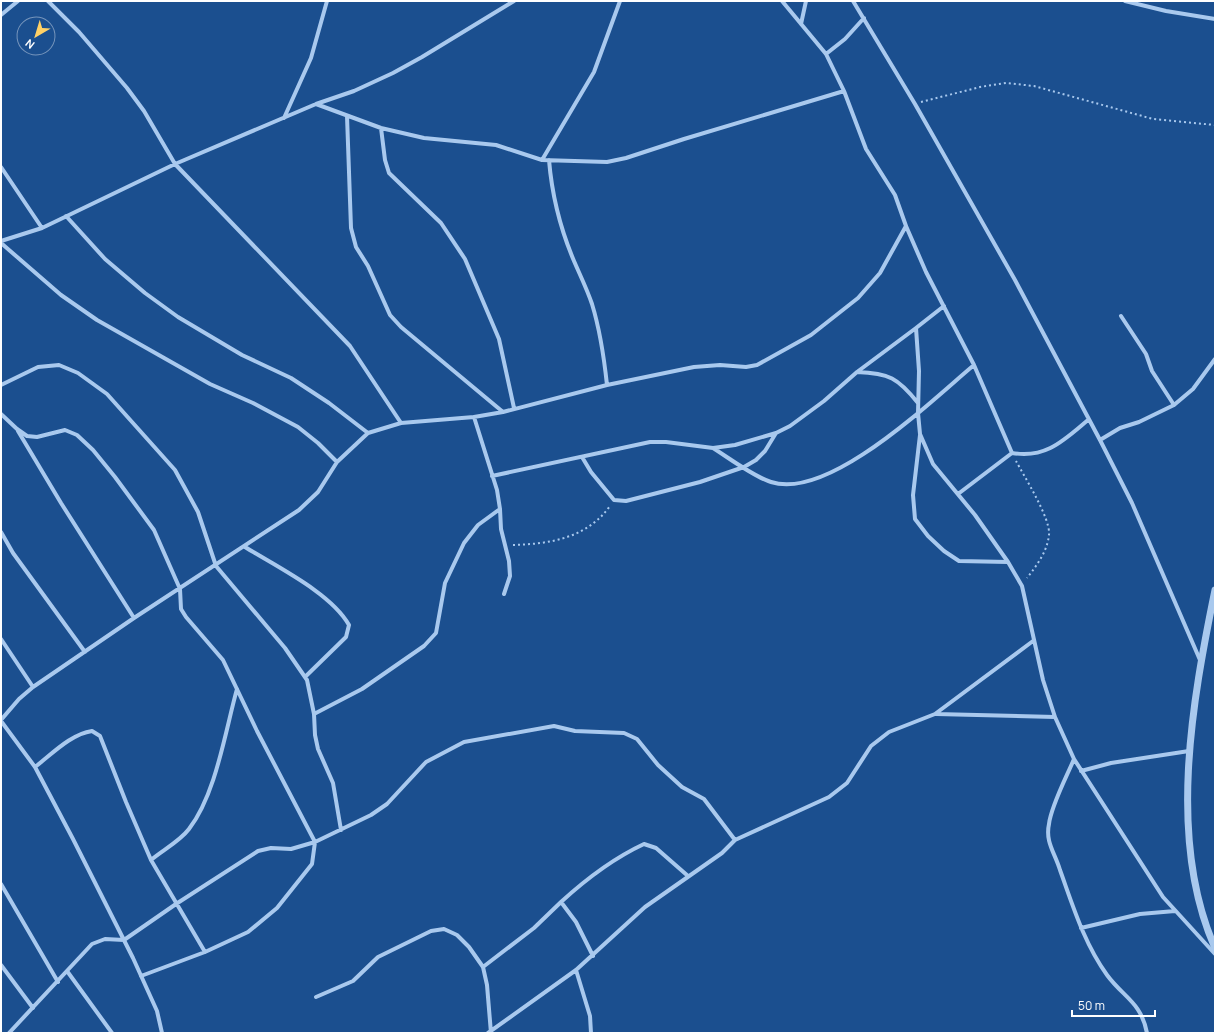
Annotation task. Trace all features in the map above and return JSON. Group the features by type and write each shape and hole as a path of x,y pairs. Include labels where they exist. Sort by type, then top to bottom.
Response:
{"street":[{"path":"1,14 18,1"},
{"path":"48,1 79,32 127,88 144,111 175,164 350,346 401,423"},
{"path":"283,118 311,58 327,1"},
{"path":"337,462 318,443 298,427 254,403 210,384 97,320 60,295 1,242 42,228 175,164 316,104 354,91 393,73 514,1"},
{"path":"542,160 594,72 620,1"},
{"path":"782,1 826,54 844,90 866,149 894,195 926,272 974,365 1012,453"},
{"path":"802,24 806,1"},
{"path":"853,1 1015,280 1088,420 1100,440 1132,503 1200,660"},
{"path":"1125,1 1166,11 1215,19"},
{"path":"826,54 845,39 864,18"},
{"path":"316,104 381,128 424,138 496,145 542,160 607,162 626,158 844,90"},
{"path":"347,116 351,228 356,247 368,266 390,315 405,331 503,412"},
{"path":"381,128 385,160 390,173 441,223 465,259 499,339 514,408"},
{"path":"549,160 551,185 556,210 573,260 591,302 601,334 607,385"},
{"path":"1,167 42,228"},
{"path":"66,216 105,260 178,318 242,354 291,378 329,403 368,433"},
{"path":"162,1033 157,1011 124,940 35,767 1,721 19,699 33,687 134,618 216,566 299,510 318,492 337,462 368,433 401,423 474,418 607,385 694,367 720,365 746,367 757,365 778,355 811,335 858,298 880,273 906,226"},
{"path":"492,476 650,442 666,442 713,448 735,445 776,433 790,426 824,401 858,372 944,306"},
{"path":"1121,316 1146,354 1152,371 1174,405"},
{"path":"916,328 919,371 918,413 920,434 913,495 915,519 928,536 944,551 959,561 1008,562"},
{"path":"1100,440 1120,428 1139,422 1174,405 1193,389 1215,359"},
{"path":"1,385 38,367 59,365 78,373 107,394 175,470 198,512 216,566 285,648 305,676 314,714 317,742 334,783 341,830"},
{"path":"713,448 771,482 788,485 804,482 847,465 918,413 974,365"},
{"path":"858,372 880,372 894,379 918,403"},
{"path":"1,414 27,436 36,437 65,430 77,435 93,450 154,530 180,589 181,609 186,617 223,660 315,842 312,864 277,908 248,932 204,952 141,976"},
{"path":"474,418 492,476 500,509 501,529 504,545 509,561 510,576 504,594"},
{"path":"958,494 1012,453 1032,455 1043,453 1061,442 1088,420"},
{"path":"17,429 61,503 134,618"},
{"path":"582,457 591,472 614,500 626,501 700,482 744,467 756,460 765,451 776,433"},
{"path":"920,434 933,464 975,515 1008,562 1022,586 1033,641 1055,718 1074,758 1163,897 1215,954"},
{"path":"314,714 362,689 424,646 436,632 445,583 464,543 478,525 500,509"},
{"path":"1,532 12,553 85,652"},
{"path":"245,547 329,600 343,614 349,625 346,637 305,676"},
{"path":"1215,590 1200,660 1188,751 1189,834 1195,886 1204,923 1215,948"},
{"path":"1,639 33,687"},
{"path":"490,1032 576,970 645,907 722,853 735,840 829,796 847,783 871,746 889,732 935,714 1033,641"},
{"path":"151,860 188,830 203,810 237,689"},
{"path":"935,714 1055,718"},
{"path":"9,1033 92,944 105,939 124,940 176,904 258,851 271,848 291,849 315,842 372,815 386,804 426,762 464,742 554,726 575,731 624,733 637,739 658,765 682,787 704,799 735,840"},
{"path":"35,767 72,739 84,732 92,731 100,736 151,860 204,952"},
{"path":"1082,771 1111,763 1188,751"},
{"path":"1074,758 1048,823 1048,841 1087,942 1104,971 1115,986 1138,1007 1147,1033"},
{"path":"483,967 534,928 582,884 630,851 644,844 656,848 688,876"},
{"path":"1,884 58,982"},
{"path":"562,902 576,922 593,956"},
{"path":"1081,928 1140,914 1175,911"},
{"path":"316,997 353,981 378,957 431,931 444,928 457,935 469,947 483,967 487,985 490,1032"},
{"path":"1,965 33,1008"},
{"path":"576,970 590,1016 591,1033"},
{"path":"68,971 112,1033"}],"path":[{"path":"914,104 980,87 1006,83 1034,86 1153,119 1215,124"},
{"path":"1012,453 1045,517 1050,533 1044,555 1022,586"},
{"path":"504,545 534,544 569,537 588,528 603,515 614,500"}]}
